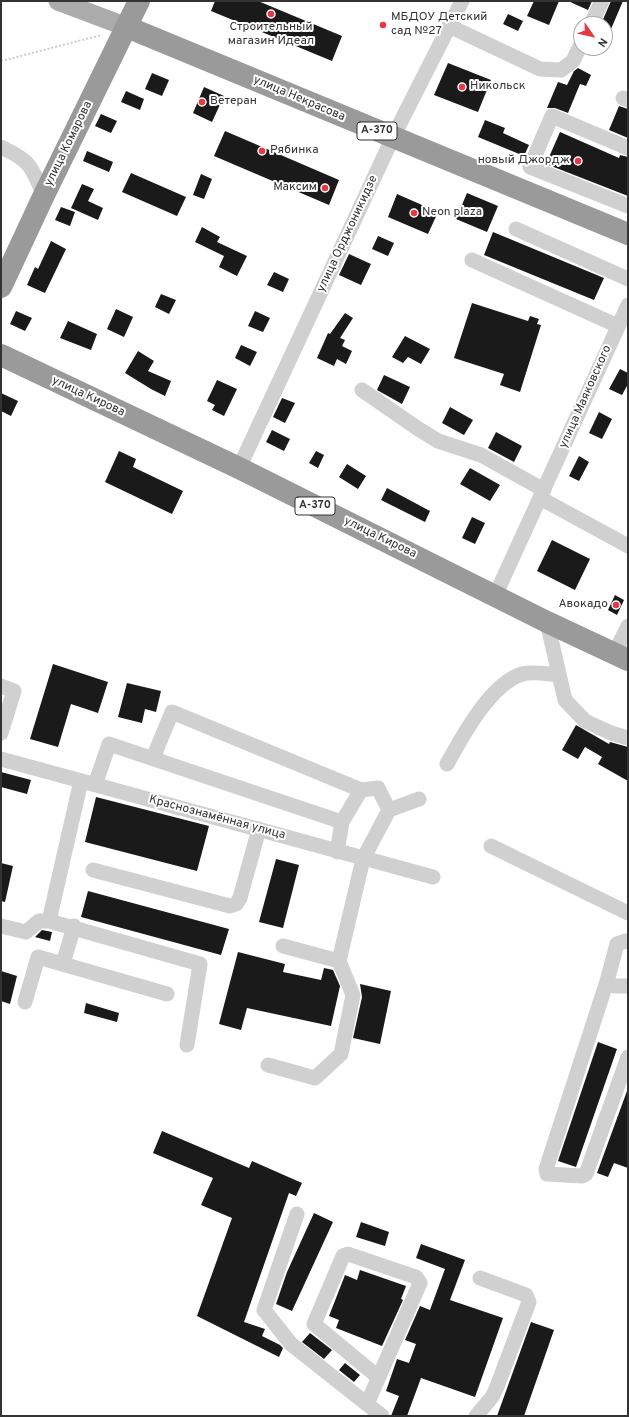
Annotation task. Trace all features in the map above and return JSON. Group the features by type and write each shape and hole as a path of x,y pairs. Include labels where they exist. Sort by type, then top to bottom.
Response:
{"highway":[{"name":"улица Комарова","path":"1,287 44,195 139,1"},
{"name":"улица Некрасова","path":"127,28 628,234"},
{"name":"улица Кирова","path":"1,355 238,468 547,622 621,657"}],"main road":[{"name":"улица Некрасова","path":"58,1 127,28"}],"street":[{"name":"улица Орджоникидзе","path":"238,468 392,137 462,1"},
{"path":"595,16 602,1"},
{"path":"449,26 540,69 561,70 573,61 575,56"},
{"path":"628,148 552,116 530,166 628,206"},
{"path":"1,147 21,156 28,163 44,195"},
{"path":"516,229 628,279"},
{"path":"472,260 618,326"},
{"name":"улица Маяковского","path":"495,596 628,305"},
{"path":"362,390 438,441 481,455 628,546"},
{"path":"547,622 565,700 585,721 611,733 628,738"},
{"path":"621,657 628,626"},
{"path":"447,764 467,729 497,689 522,674 538,673 558,675"},
{"path":"1,686 14,691 1,733"},
{"path":"153,758 172,712 361,790 378,788 389,810"},
{"path":"50,921 88,783 109,744 342,822"},
{"name":"Краснознамённая улица","path":"1,759 433,877"},
{"path":"337,852 342,822 361,790"},
{"path":"268,1065 315,1078 341,1054 353,995 339,961 363,858 389,810 419,799"},
{"path":"93,870 230,906 236,904 240,898 259,829"},
{"path":"491,846 628,913"},
{"path":"1,926 26,932 39,921 50,921 74,926 200,964 187,1045"},
{"path":"63,964 74,926"},
{"path":"628,942 625,941 617,944 607,981 546,1169 548,1174 582,1176 586,1174 628,1057"},
{"path":"284,946 339,961"},
{"path":"25,1002 38,957 167,994"},
{"path":"607,981 614,986 628,986"},
{"path":"297,1214 264,1310 291,1344 382,1416"},
{"path":"367,1404 420,1283 416,1277 348,1254 343,1256 314,1324 378,1378"},
{"path":"476,1416 492,1397 496,1389 529,1302 526,1296 480,1278"}],"path":[{"path":"1,61 106,34"}],"building":[{"path":"215,1 258,1 342,36 332,61 211,11"},
{"path":"534,1 559,1 549,25 527,16"},
{"path":"568,1 592,1 588,10"},
{"path":"611,1 623,1 613,24 613,16 604,16"},
{"path":"508,14 523,21 518,31 503,24"},
{"name":"Никольск","path":"448,63 491,80 478,112 434,95"},
{"path":"578,68 591,75 586,86 580,84 568,113 555,108 547,108 558,82 567,85 574,71"},
{"path":"152,73 169,80 162,96 145,89"},
{"path":"204,87 224,96 212,122 193,113"},
{"path":"126,91 144,99 140,110 121,102"},
{"path":"619,106 628,109 628,138 609,130"},
{"path":"101,114 117,121 111,133 95,126"},
{"path":"485,120 505,128 503,133 529,145 524,156 478,137"},
{"path":"225,131 339,180 329,205 214,156"},
{"name":"новый Джордж","path":"560,132 619,158 620,155 628,157 628,196 546,164"},
{"path":"87,151 113,162 109,172 83,161"},
{"path":"131,173 186,197 177,216 122,192"},
{"path":"201,174 212,179 204,199 193,195"},
{"path":"82,184 94,189 88,201 103,208 98,220 71,208"},
{"path":"467,193 498,206 487,232 456,219"},
{"path":"397,194 438,212 428,234 388,217"},
{"path":"61,207 75,212 70,226 55,220"},
{"path":"202,227 220,237 217,242 247,256 237,276 219,267 224,256 195,242"},
{"path":"493,232 604,278 594,300 484,255"},
{"path":"378,236 394,243 388,256 372,249"},
{"path":"51,241 66,249 45,293 27,285 35,267 38,269"},
{"path":"349,254 371,264 361,285 339,275"},
{"path":"274,272 289,279 283,292 267,285"},
{"path":"161,294 176,300 169,314 155,307"},
{"path":"472,303 528,321 530,316 539,319 537,324 541,325 520,392 500,385 504,374 454,358"},
{"path":"116,309 133,317 124,337 107,329"},
{"path":"16,311 32,318 25,331 10,324"},
{"path":"255,311 270,318 263,332 248,326"},
{"path":"345,313 353,318 340,338 345,340 342,346 352,351 346,364 337,359 334,366 317,358 328,333 330,334"},
{"path":"68,321 97,334 91,350 60,338"},
{"path":"405,336 430,349 421,364 408,357 403,363 392,357"},
{"path":"241,345 257,352 250,366 235,358"},
{"path":"138,351 154,361 148,371 171,381 165,396 125,373"},
{"path":"620,369 628,373 628,384 622,395 609,389"},
{"path":"384,375 410,387 402,404 377,390"},
{"path":"217,380 237,389 224,416 212,410 215,405 207,401"},
{"path":"1,393 18,401 11,416 1,411"},
{"path":"282,398 295,403 285,423 273,417"},
{"path":"450,407 473,420 464,435 442,423"},
{"path":"599,412 612,419 602,439 589,433"},
{"path":"272,430 290,439 284,451 266,442"},
{"path":"496,432 522,446 514,462 488,448"},
{"path":"119,451 136,459 133,467 183,491 172,514 105,482"},
{"path":"316,451 324,455 318,468 309,463"},
{"path":"579,456 589,462 579,481 569,476"},
{"path":"347,464 366,476 358,489 339,477"},
{"path":"470,468 500,485 490,501 460,484"},
{"path":"387,488 430,511 425,522 381,500"},
{"path":"472,517 485,523 475,544 462,538"},
{"path":"552,540 590,559 575,590 537,571"},
{"name":"Авокадо","path":"615,595 624,600 617,615 608,610"},
{"path":"53,664 108,682 98,713 71,704 58,747 30,739"},
{"path":"127,683 161,691 156,712 145,709 142,723 118,717"},
{"path":"576,725 609,744 610,742 628,747 628,781 598,764 602,757 585,747 578,759 562,750"},
{"path":"1,772 31,780 27,794 1,787"},
{"path":"96,797 209,826 197,871 85,842"},
{"path":"276,859 299,865 283,928 259,922"},
{"path":"1,863 13,866 5,902 1,901"},
{"path":"88,891 229,929 221,955 81,917"},
{"path":"42,930 52,932 50,941 35,937"},
{"path":"238,952 285,964 283,972 321,980 324,968 333,970 340,986 331,1026 247,1008 241,1030 219,1024"},
{"path":"1,971 17,976 10,1004 1,1001"},
{"path":"360,984 391,991 380,1044 353,1038 362,997"},
{"path":"86,1003 119,1013 117,1022 84,1013"},
{"path":"598,1042 617,1049 576,1167 558,1161"},
{"path":"627,1091 628,1168 614,1163 608,1177 597,1173"},
{"path":"162,1131 249,1168 252,1161 302,1183 296,1196 289,1193 244,1322 265,1329 262,1336 283,1348 279,1357 197,1316 232,1218 201,1205 213,1178 153,1153"},
{"path":"314,1213 333,1222 292,1311 276,1304 287,1272"},
{"path":"361,1222 389,1232 385,1246 356,1237"},
{"path":"421,1244 465,1260 450,1300 503,1318 475,1397 421,1378 407,1416 391,1416 399,1396 386,1391 397,1359 409,1363 416,1344 405,1340 420,1306 430,1310 445,1269 416,1258"},
{"path":"360,1270 406,1286 401,1299 403,1300 382,1346 336,1328 339,1320 329,1316 345,1275 357,1280"},
{"path":"531,1322 554,1330 524,1416 497,1416"},
{"path":"310,1333 332,1350 324,1359 302,1342"},
{"path":"345,1363 360,1375 354,1382 339,1370"}],"place":[{"name":"Строительный магазин Идеал","path":"271,14"},
{"name":"МБДОУ Детский сад №27","path":"383,25"},
{"name":"Никольск","path":"462,87"},
{"name":"Ветеран","path":"202,102"},
{"name":"Рябинка","path":"262,151"},
{"name":"новый Джордж","path":"578,161"},
{"name":"Максим","path":"325,188"},
{"name":"Neon plaza","path":"414,213"},
{"name":"Авокадо","path":"616,605"}]}
